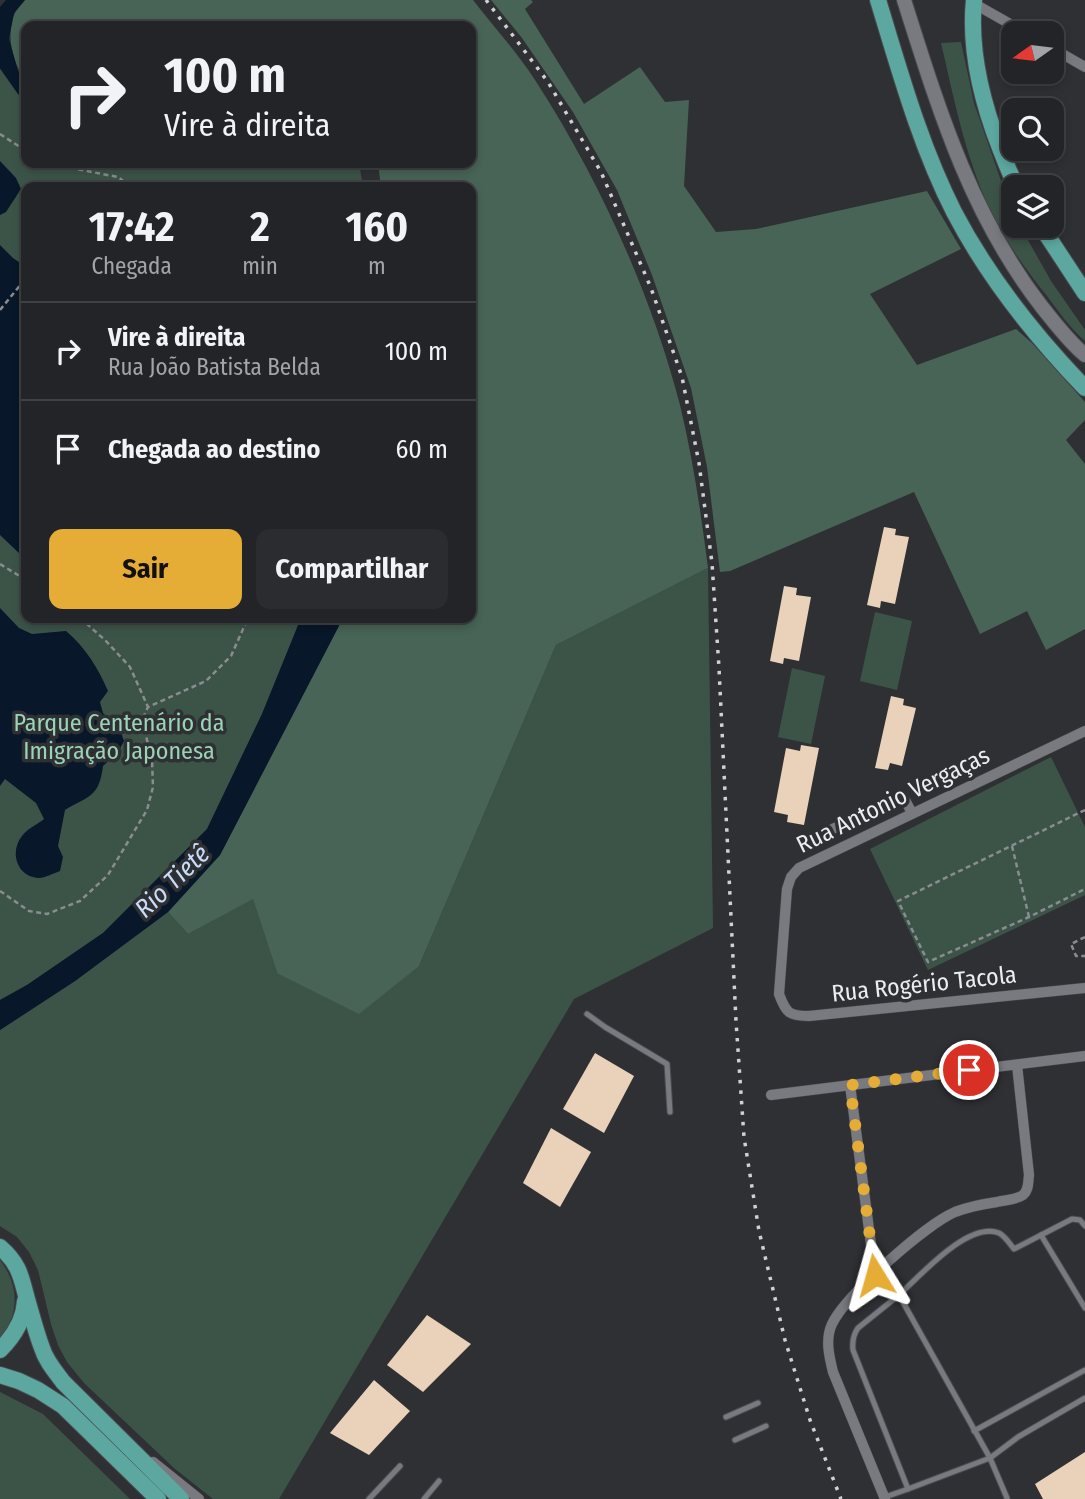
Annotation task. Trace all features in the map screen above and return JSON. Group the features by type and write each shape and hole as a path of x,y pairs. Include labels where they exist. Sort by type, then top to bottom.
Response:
{"main road":[{"path":"878,0 909,103 927,152 954,211 1002,290 1038,336 1085,388"},
{"path":"904,0 937,103 975,198 1027,287 1053,321 1085,355"},
{"path":"973,1 975,50 982,94 1011,175"},
{"path":"1049,238 1085,293"},
{"path":"0,1247 22,1275 43,1352 63,1382 181,1499"},
{"path":"0,1350 21,1321 26,1291"},
{"path":"0,1374 38,1390 63,1406 158,1499"}],"street":[{"path":"973,1 1006,21"},
{"path":"1064,55 1085,67 1085,58"},
{"name":"Rua Antonio Vergaças","path":"779,994 787,888 799,867 1085,731"},
{"path":"816,837 897,798 905,800 912,813"},
{"name":"Rua Rogério Tacola","path":"779,994 785,1009 795,1016 809,1016 1085,988"},
{"path":"771,1095 1085,1056"},
{"path":"885,1498 833,1372 828,1340 831,1326 850,1300 925,1231 958,1211 1015,1198 1027,1190 1029,1175 1017,1065"},
{"path":"850,1085 875,1275"},
{"path":"85,1404 199,1499"}],"lane":[{"path":"587,1014 667,1064 670,1112"},
{"path":"908,1489 853,1350 854,1334 858,1328 951,1247 972,1235 997,1233 1014,1249 1072,1219 1080,1220 1085,1226"},
{"path":"1041,1235 1085,1308"},
{"path":"899,1295 990,1458 1007,1499"},
{"path":"974,1431 1085,1370"},
{"path":"885,1498 990,1458 1018,1437 1085,1398"},
{"path":"726,1417 758,1403"},
{"path":"735,1440 766,1426"},
{"path":"369,1499 400,1466"},
{"path":"424,1499 439,1481"}],"path":[{"path":"0,134 21,148"},
{"path":"71,168 118,177 124,182"},
{"path":"0,310 21,284"},
{"path":"0,564 21,577"},
{"path":"86,623 131,667 148,707"},
{"path":"0,891 29,911 47,914 80,901 108,875 147,810 153,787 152,760 142,720 148,707 206,681 231,656 246,623"},
{"path":"1085,810 898,901 928,962 1085,889"},
{"path":"1012,846 1029,917"},
{"path":"1085,937 1071,944 1076,956 1085,956"}],"green space":[{"path":"25,0 473,0 528,70 580,156 620,237 654,321 680,405 689,446 708,568 556,645 419,966 359,1014 277,973 253,899 188,934 168,912 220,855 340,623 476,623 476,182 380,182 379,168 476,168 476,21 21,21 21,74 14,58 11,39 15,13"},
{"path":"491,0 533,2 525,9 584,104 640,67 665,102 689,100 684,186 716,232 756,229 927,191 961,249 870,294 917,365 1016,329 1085,402 1085,420 1066,440 1085,464 1085,629 1046,650 1027,611 980,634 914,492 730,571 720,572 707,467 691,388 652,275 617,190 573,112 522,38"},
{"path":"961,42 974,103 1001,181 1001,229 973,168 941,43"},
{"name":"Parque Centenário da Imigração Japonesa","path":"0,69 21,96 21,168 360,168 362,182 21,182 21,623 299,623 262,714 207,829 103,933 27,985 0,1000"},
{"path":"1006,238 1027,238 1051,281 1085,330 1085,341 1065,320"},
{"path":"708,568 713,928 574,999 279,1499 213,1499 174,1468 84,1383 67,1362 51,1324 38,1270 17,1237 0,1226 0,1030 75,981 168,912 188,934 253,898 277,973 419,966 556,645"},
{"path":"875,612 912,621 897,690 860,681"},
{"path":"792,668 825,676 811,744 778,737"},
{"path":"1051,757 1085,827 1085,895 928,970 870,849"},
{"path":"0,1260 11,1279 15,1299 11,1319 0,1338"},
{"path":"0,1392 43,1414 130,1499 0,1499"}],"water":[{"path":"6,0 25,0 14,13 9,39 21,75 21,96 0,68 0,7"},
{"path":"0,161 16,178 21,189 6,212 0,215"},
{"path":"0,245 21,264 21,555 0,535"},
{"path":"0,608 19,628 32,634 66,631 80,644 96,666 108,691 100,702 103,713 120,730 124,741 118,752 103,766 96,790 65,810 58,846 63,857 60,871 41,878 25,873 17,863 16,849 24,833 44,819 36,803 5,779 0,786"},
{"name":"Rio Tietê","path":"299,623 340,623 220,855 168,912 75,981 0,1030 0,1000 27,985 103,933 207,829 262,714"}],"building":[{"path":"884,527 896,529 895,535 909,537 895,604 881,601 880,608 867,605"},
{"path":"784,586 797,588 796,595 811,597 799,661 784,658 783,664 770,661"},
{"path":"891,696 904,699 903,705 916,708 902,766 890,763 888,770 875,768"},
{"path":"801,745 819,748 804,825 787,822 788,815 774,812 786,748 800,751"},
{"path":"595,1053 634,1076 604,1133 563,1109"},
{"path":"551,1128 591,1152 560,1207 523,1183"},
{"path":"427,1315 471,1344 423,1392 387,1365"},
{"path":"374,1380 410,1411 369,1455 330,1433"},
{"path":"1085,1452 1085,1499 1043,1499 1035,1484"}],"railway":[{"path":"486,0 548,82 601,172 651,288 682,377 699,463 712,563 744,1137 759,1231 785,1340 810,1420 841,1499"}],"route":[{"path":"875,1275 850,1085 969,1070"}]}
